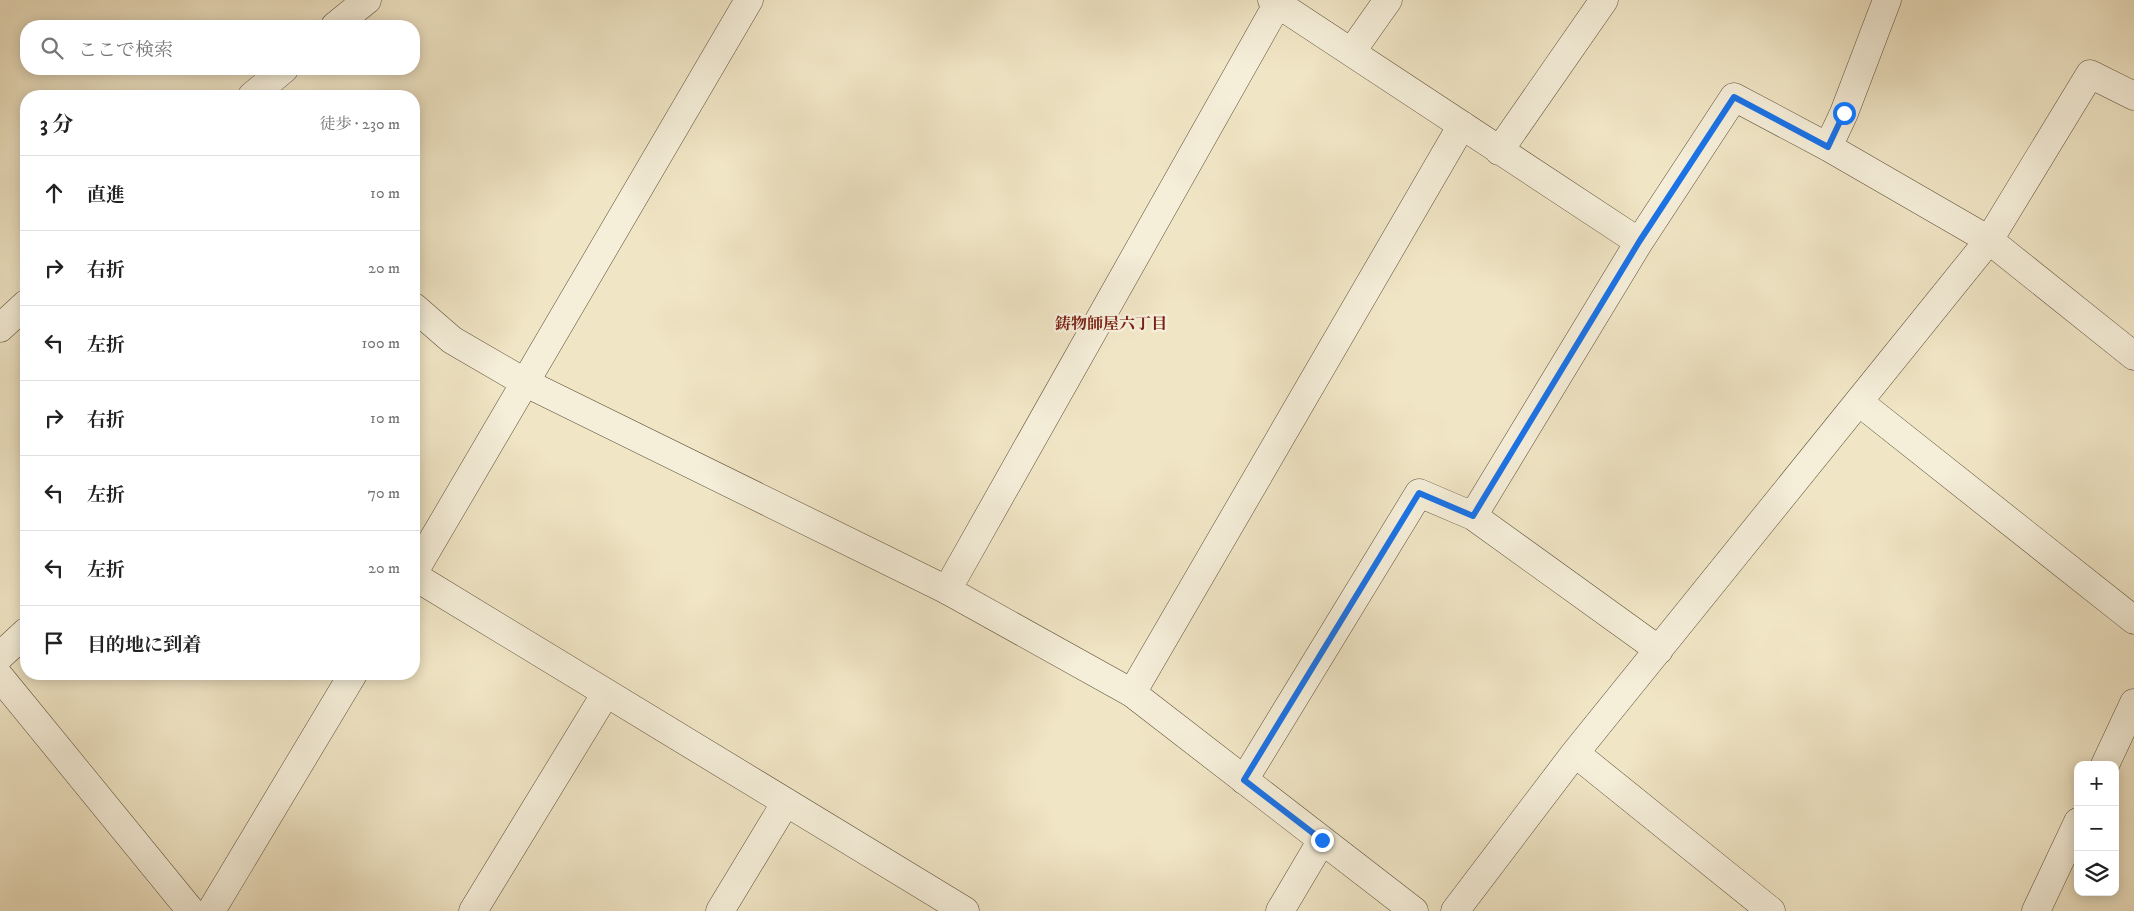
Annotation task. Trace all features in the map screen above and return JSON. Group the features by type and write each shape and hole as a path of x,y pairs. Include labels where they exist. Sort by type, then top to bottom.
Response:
{"street":[{"path":"342,20 367,0"},
{"path":"420,562 749,0"},
{"path":"1352,51 1388,0"},
{"path":"1499,152 1604,0"},
{"path":"1828,147 1844,113 1886,0"},
{"path":"946,590 1275,2 1462,124 1499,152 1639,242"},
{"path":"1455,911 1575,753 1989,240 2090,74 2134,96"},
{"path":"259,90 277,75"},
{"path":"1473,516 1639,242 1734,97 1828,147 1989,240 2134,356"},
{"path":"1132,693 1462,124"},
{"path":"0,328 20,310"},
{"path":"420,312 452,340 526,383 946,590 1132,693 1414,911"},
{"path":"1859,402 2134,620"},
{"path":"1244,780 1419,493 1473,516 1659,650"},
{"path":"420,580 964,911"},
{"path":"0,656 20,638"},
{"path":"0,677 190,911"},
{"path":"211,911 349,680"},
{"path":"473,911 606,693"},
{"path":"2107,761 2134,703"},
{"path":"1575,753 1771,911"},
{"path":"720,911 786,802"},
{"path":"2036,911 2074,830"},
{"path":"1280,911 1322,840"}],"district":[{"name":"鋳物師屋六丁目","path":"1111,324"}],"route":[{"path":"1322,840 1244,780 1419,493 1473,516 1639,242 1734,97 1828,147 1844,113"}]}
